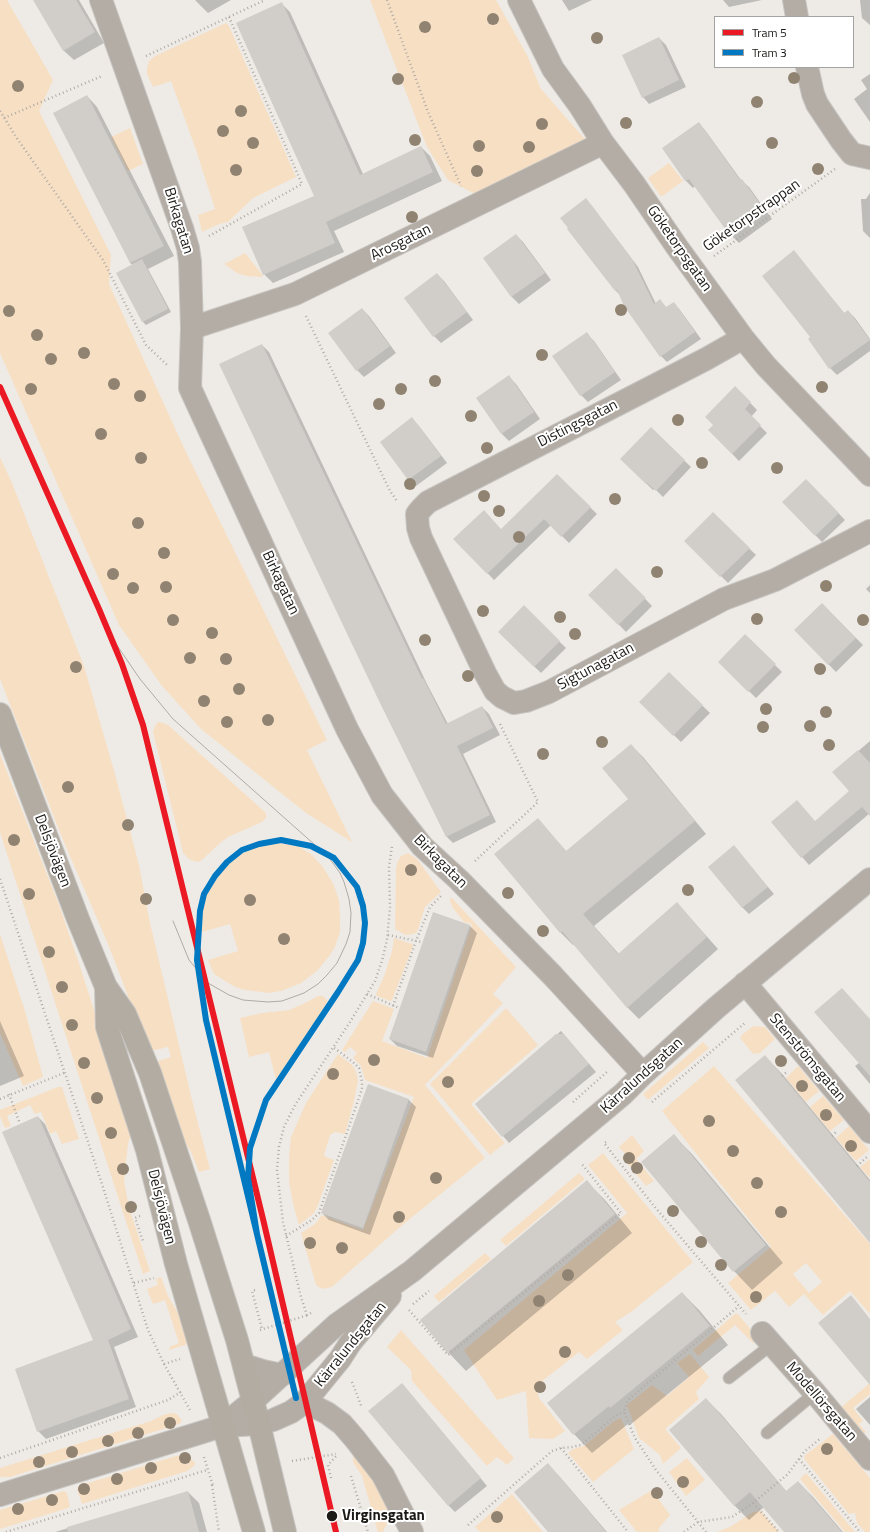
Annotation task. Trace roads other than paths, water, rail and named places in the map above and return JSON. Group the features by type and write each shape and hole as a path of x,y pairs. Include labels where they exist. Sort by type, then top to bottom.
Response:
{"street":[{"name":"Birkagatan","path":"101,0 188,248 190,262 192,328 190,388 347,729 382,795 422,846 458,879 553,976 643,1074"},
{"name":"Göketorpsgatan","path":"519,0 553,69 580,106 604,144 743,338 766,366 870,475"},
{"path":"794,0 797,16"},
{"path":"807,68 813,94 817,104 841,140 852,154 870,158"},
{"name":"Arosgatan","path":"192,328 296,294 604,144"},
{"name":"Distingsgatan","path":"502,696 495,691 485,673 421,538 418,528 417,514 428,502 706,359 743,338"},
{"name":"Sigtunagatan","path":"502,696 514,703 549,692 724,599 774,580 870,531"},
{"name":"Delsjövägen","path":"0,714 78,919 106,987 125,1014 150,1073 200,1223 244,1365 285,1532"},
{"name":"Kärralundsgatan","path":"222,1426 253,1401 336,1325 412,1271 623,1094 643,1074 745,983 870,879"},
{"name":"Stenströmsgatan","path":"745,983 870,1132"},
{"name":"Delsjövägen","path":"106,987 107,1027 147,1150 176,1264 198,1336 236,1475 254,1532"},
{"name":"Kärralundsgatan","path":"222,1426 259,1424 273,1420 291,1412 305,1402 340,1359 351,1342 412,1271"},
{"name":"Modellörsgatan","path":"767,1339 815,1393 870,1459"},
{"path":"244,1365 282,1375"},
{"path":"305,1402 327,1413 342,1424 383,1475 412,1532"},
{"path":"0,1494 222,1426"}],"lane":[{"path":"729,1378 767,1339"},
{"path":"767,1433 815,1393"}],"tram line":[{"name":"5","path":"0,387 99,609 122,664 143,725 263,1219 336,1532"},
{"path":"105,624 114,641 140,679 173,719 330,859 340,873 344,882 351,913 350,932 346,944 337,963 327,975 318,984 304,993 282,1001 268,1002 243,1000 229,995 208,983 189,960 173,921"},
{"name":"3","path":"281,840 311,846 334,858 357,887 363,906 365,923 363,943 358,960 266,1100 250,1148 248,1178 257,1234 296,1398 206,1020 197,960 200,911 204,894 215,876 227,862 242,850 259,844 281,840"}],"place":[{"name":"Virginsgatan","path":"332,1516"}]}
